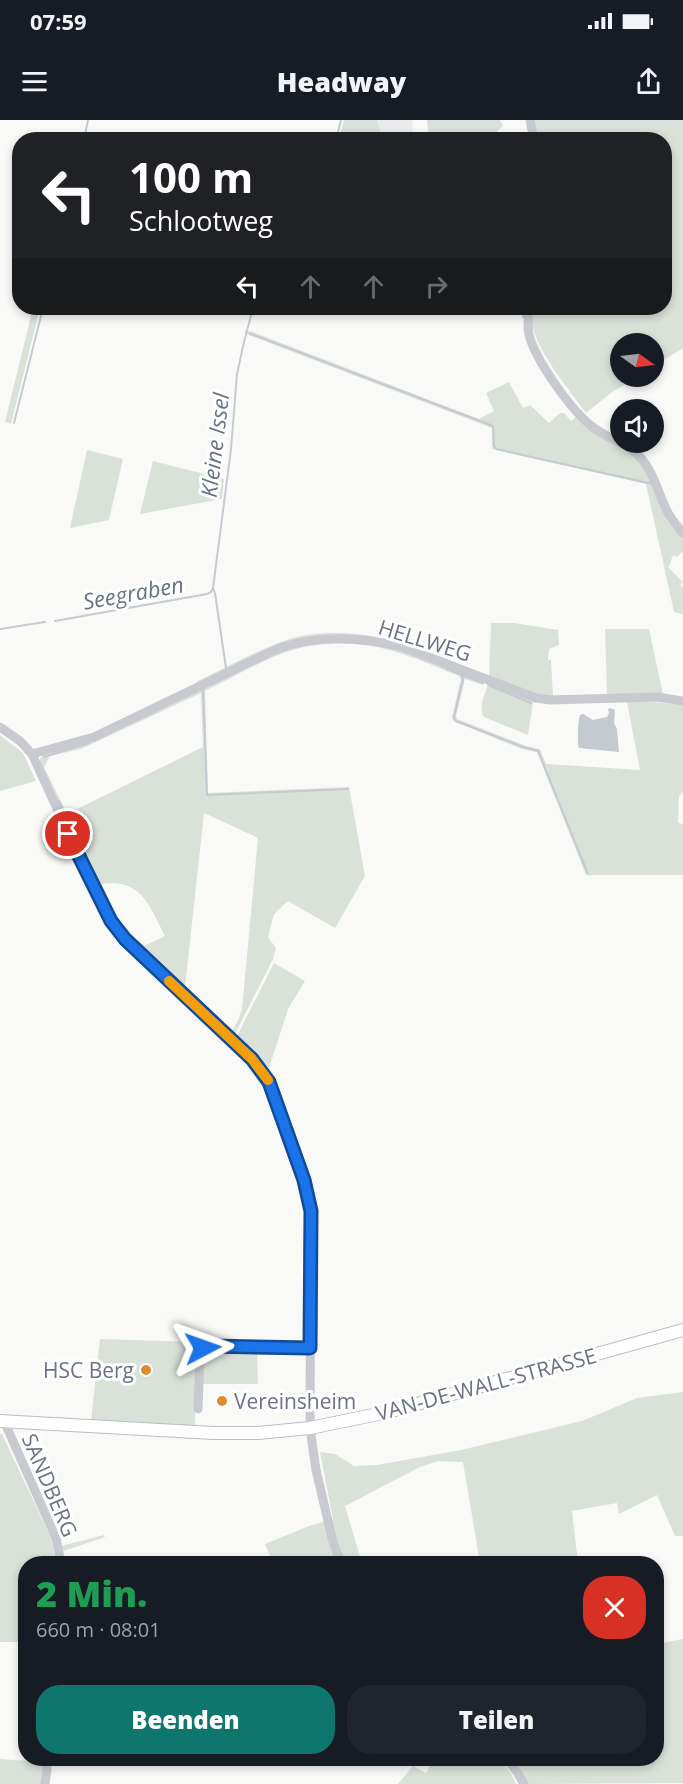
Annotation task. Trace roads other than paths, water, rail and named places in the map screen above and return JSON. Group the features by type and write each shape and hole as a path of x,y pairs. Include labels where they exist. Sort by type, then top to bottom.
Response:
{"main road":[{"name":"VAN-DE-WALL-STRASSE","path":"2,1421 213,1434 310,1428 388,1412 683,1330"}],"street":[{"path":"527,315 529,334 547,372 574,409 588,423 640,457 655,480 667,511 683,533"},
{"name":"HELLWEG","path":"32,754 94,737 277,649 322,639 353,639 402,647 536,698 550,700 657,697 683,701"},
{"path":"0,727 20,741 32,754 81,863 118,931 252,1059 269,1082 304,1180 311,1211 310,1428 316,1470 338,1556"},
{"path":"198,1409 200,1353 203,1348 210,1346 310,1348"},
{"name":"SANDBERG","path":"2,1421 56,1538 60,1556"},
{"path":"45,1784 47,1766"},
{"path":"512,1766 524,1784"}],"waterway":[{"path":"86,132 88,120"},
{"name":"Kleine Issel","path":"338,132 341,120"},
{"path":"14,423 41,315"},
{"name":"Kleine Issel","path":"226,668 213,588 231,449 237,374 251,315"},
{"path":"246,332 493,426 496,449 653,484"},
{"name":"Seegraben","path":"55,621 207,594 213,588"},
{"name":"Seegraben","path":"0,629 45,622"},
{"path":"447,669 462,675 463,679 454,717 456,721 538,751 588,874"},
{"path":"462,675 483,683"},
{"path":"488,685 531,703"},
{"path":"203,689 207,795 348,789"},
{"path":"44,757 89,743"},
{"path":"59,801 105,899"},
{"path":"256,1058 267,1069"}],"place":[{"name":"HSC Berg","path":"146,1370"},
{"name":"Vereinsheim","path":"222,1401"}]}
